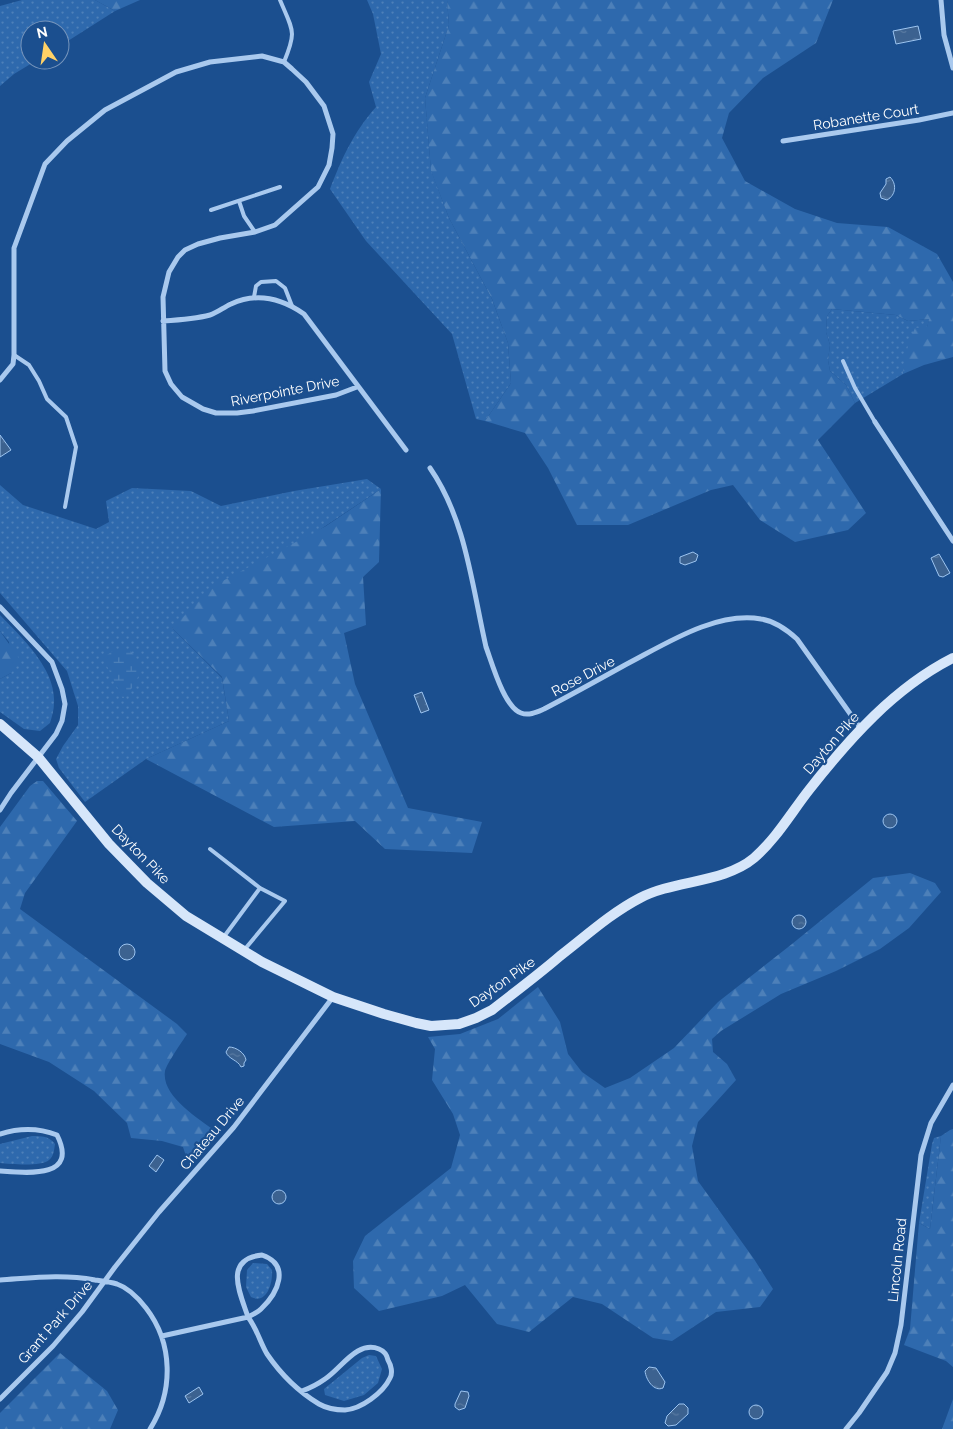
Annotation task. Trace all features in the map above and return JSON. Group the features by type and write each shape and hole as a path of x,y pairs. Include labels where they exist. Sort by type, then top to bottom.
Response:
{"street":[{"path":"941,0 944,34 953,68"},
{"name":"Riverpointe Drive","path":"0,380 13,364 14,355 14,248 45,164 67,141 104,110 176,72 199,64 262,56 284,62 306,82 324,106 333,134 329,166 318,187 275,225 255,232 198,244 185,250 173,264 165,285 163,297 165,371 171,384 182,397 202,409 216,413 245,412 336,395 357,387"},
{"name":"Robanette Court","path":"783,141 953,113"},
{"name":"Riverpointe Drive","path":"163,321 188,320 212,314 228,305 254,297 272,298 292,306 304,314 406,450"},
{"path":"875,422 953,541"},
{"name":"Rose Drive","path":"430,468 445,492 460,532 486,647 509,702 517,711 523,714 533,714 544,709 694,630 730,620 762,619 776,624 797,639 860,728"},
{"path":"0,607 52,662 62,688 65,704 62,721 56,734 0,810"},
{"name":"Dayton Pike","path":"0,724 38,757 109,844 147,883 186,916 293,978 333,997 384,1014 431,1026 460,1024 492,1010 592,930 629,904 650,894 716,875 746,864 769,843 809,790 860,728 902,691 953,658"},
{"name":"Chateau Drive","path":"104,1282 159,1212 234,1127 333,997"},
{"name":"Lincoln Road","path":"846,1429 887,1372 895,1353 901,1325 920,1156 931,1123 953,1085"},
{"path":"0,1134 43,1129 57,1135 63,1147 63,1156 58,1164 47,1171 25,1173 0,1171"},
{"path":"162,1336 248,1317 263,1307 278,1284 279,1270 270,1258 262,1255 252,1256 243,1261 238,1268 238,1283 248,1317 256,1328 266,1352 277,1367 302,1391 320,1405 346,1410 356,1407 374,1396 390,1377 391,1369 388,1357 384,1351 369,1347 353,1354 326,1379 302,1391"},
{"path":"0,1280 61,1276 104,1282 117,1284 140,1300 162,1336 167,1358 168,1371 159,1410 150,1429"},
{"name":"Grant Park Drive","path":"0,1399 53,1346 104,1282"}],"lane":[{"path":"280,0 293,31 292,42 284,62"},
{"path":"211,210 280,186"},
{"path":"239,201 244,216 255,232"},
{"path":"254,297 256,286 261,282 276,281 285,288 292,306"},
{"path":"14,355 29,365 47,399 66,417 76,447 65,507"},
{"path":"843,360 855,388 875,422"},
{"path":"210,849 260,888 284,901 244,951"},
{"path":"222,938 260,888"}],"green space":[{"path":"22,0 95,0 115,11 70,40 70,20 20,20 21,70 0,86 0,6"},
{"path":"95,0 140,0 115,11"},
{"path":"367,0 447,0 449,25 425,98 431,170 449,218 492,299 508,343 511,383 485,421 476,419 452,334 366,241 330,189 349,146 361,126 376,107 369,82 381,54 373,14"},
{"path":"447,0 833,0 816,43 763,78 729,113 722,138 745,181 795,209 837,223 888,227 937,254 953,282 953,357 924,365 903,374 905,356 915,328 927,327 929,319 908,321 896,315 832,309 827,316 826,332 830,345 828,360 830,371 846,385 855,403 818,440 866,513 848,530 795,542 760,520 733,485 711,490 628,525 577,525 548,468 525,433 485,421 511,383 508,343 492,299 449,218 431,171 425,98 449,25"},
{"path":"832,309 896,315 908,321 929,319 924,333 907,359 903,374 855,403 846,385 830,371 828,360 830,345 826,332 827,316"},
{"path":"367,479 381,489 172,628 222,678 229,721 146,759 85,802 59,768 56,759 78,725 78,706 67,671 0,593 0,485 23,505 96,529 109,522 106,501 132,488 191,491 221,506"},
{"path":"381,489 379,562 363,577 366,625 344,633 355,684 408,808 482,822 472,853 385,849 355,821 274,827 146,759 229,721 222,677 172,628 215,585 326,526"},
{"path":"0,615 36,655 50,678 53,690 53,711 50,723 40,731 24,729 0,712 0,679 11,673 9,642 0,631"},
{"path":"0,631 21,661 11,673 0,679"},
{"path":"128,649 138,662 139,674 133,687 123,699 103,658 114,650"},
{"path":"37,781 43,781 77,821 25,893 20,909 177,1024 187,1034 166,1067 165,1080 169,1089 182,1106 215,1131 188,1162 183,1147 162,1141 131,1138 127,1123 94,1091 49,1062 0,1044 0,827 30,786"},
{"path":"910,873 935,883 941,892 909,928 880,949 836,971 781,994 721,1031 712,1039 713,1052 727,1064 736,1080 698,1122 692,1146 698,1181 754,1259 773,1289 760,1307 716,1312 672,1341 653,1338 602,1304 573,1297 529,1332 497,1324 465,1285 442,1296 379,1311 354,1288 353,1261 365,1236 451,1168 460,1135 453,1114 432,1080 435,1049 428,1037 460,1034 498,1019 538,987 560,1022 568,1054 582,1072 605,1088 630,1078 674,1048 718,1002 873,878"},
{"path":"953,1129 953,1367 946,1361 904,1345 910,1329 919,1223 930,1229 941,1136"},
{"path":"32,1136 45,1137 55,1144 53,1155 49,1160 40,1164 0,1163 0,1144"},
{"path":"941,1136 930,1229 919,1223 932,1144 934,1138"},
{"path":"253,1263 267,1264 272,1270 268,1291 261,1298 257,1299 251,1297 246,1287 247,1270"},
{"path":"60,1353 107,1391 118,1410 110,1429 0,1429 0,1413"},
{"path":"369,1355 376,1356 382,1369 378,1383 364,1395 344,1401 325,1395 324,1389 362,1358"},
{"path":"953,1399 953,1429 942,1429"}],"water":[{"path":"918,26 921,39 896,44 893,31"},
{"path":"890,177 894,183 894,192 887,200 881,198 880,193 886,184 886,179"},
{"path":"0,435 11,450 0,457"},
{"path":"693,552 698,555 696,561 685,565 680,563 680,557"},
{"path":"939,554 950,573 943,577 939,576 931,558"},
{"path":"422,692 429,710 421,713 414,695"},
{"path":"887,814 893,814 897,821 893,828 887,828 883,824 883,818"},
{"path":"796,915 802,915 806,922 802,929 796,929 792,925 792,919"},
{"path":"127,944 133,946 135,952 133,958 127,960 121,958 119,952 121,946"},
{"path":"229,1047 237,1049 244,1055 246,1060 244,1066 241,1067 227,1054 226,1052"},
{"path":"157,1155 164,1160 156,1172 149,1166"},
{"path":"276,1190 282,1190 286,1197 282,1204 276,1204 272,1200 272,1194"},
{"path":"649,1367 656,1368 665,1382 663,1388 654,1387 647,1378 645,1371"},
{"path":"199,1387 203,1394 189,1403 185,1396"},
{"path":"461,1391 468,1392 469,1396 465,1408 459,1410 455,1407 455,1404"},
{"path":"679,1404 684,1404 688,1408 688,1414 676,1425 668,1426 665,1423 667,1416"},
{"path":"753,1405 759,1405 763,1412 759,1419 753,1419 749,1415 749,1409"}]}
